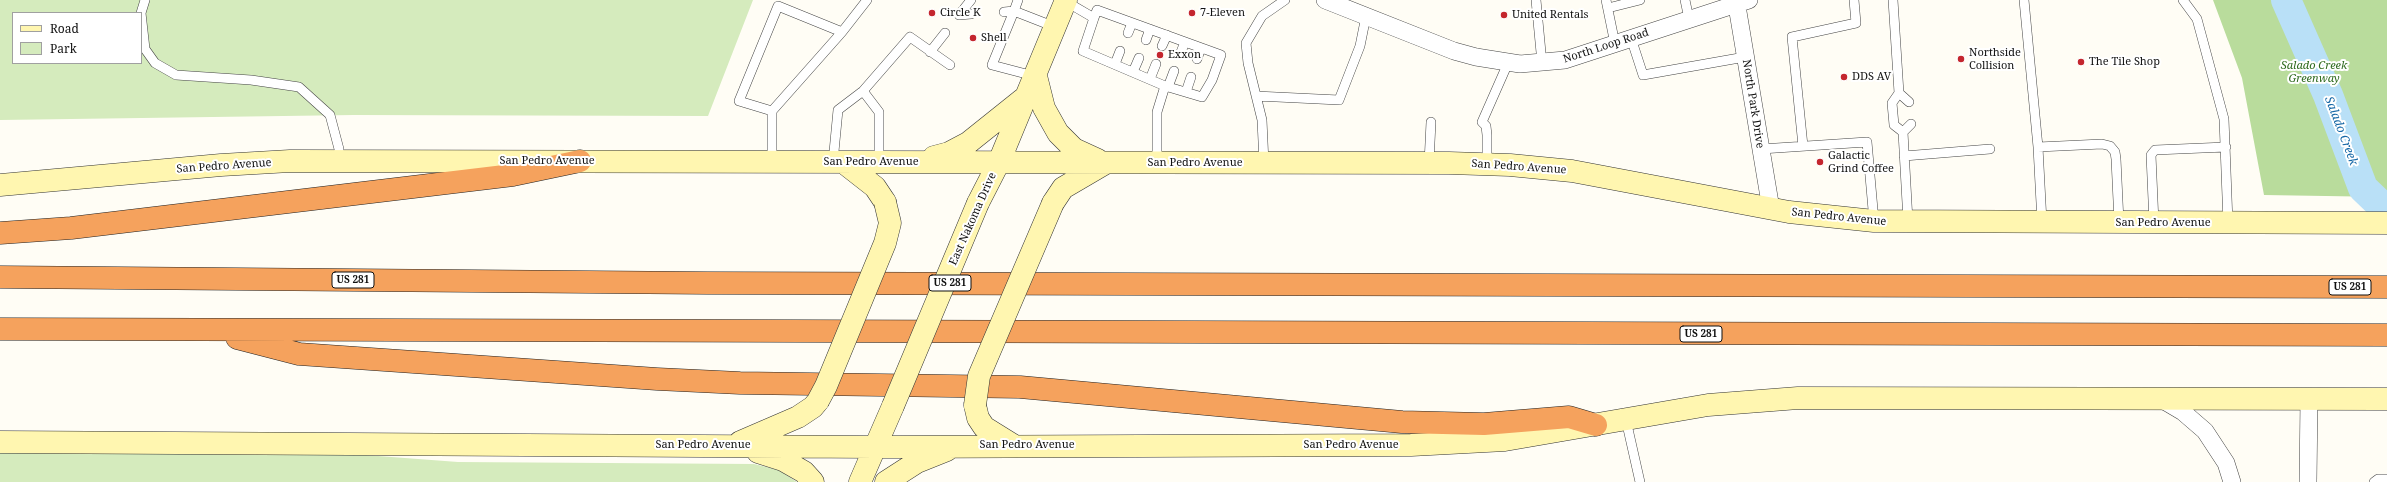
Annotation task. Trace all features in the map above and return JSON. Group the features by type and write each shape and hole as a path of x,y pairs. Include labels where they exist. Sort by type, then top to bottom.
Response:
{"highway":[{"path":"0,233 78,227 514,175 580,161"},
{"name":"US 281","path":"0,277 722,283 2387,287"},
{"name":"US 281","path":"0,329 2387,336"},
{"path":"203,330 299,354 657,379 740,383 1020,387 1402,422 1484,424 1569,418 1596,425"}],"main road":[{"name":"East Nakoma Drive","path":"860,482 978,202 999,162 1056,28 1065,0"},
{"path":"914,162 960,148 985,131 1031,86 1058,134 1074,149 1107,162"},
{"name":"San Pedro Avenue","path":"0,185 228,164 339,161 1429,163 1487,164 1580,172 1771,209 1874,221 2042,223 2387,223"},
{"path":"732,445 798,417 813,407 818,401 826,386 888,235 890,217 885,202 875,187 838,162"},
{"path":"1013,445 984,427 978,418 974,405 979,376 1053,203 1063,188 1073,180 1107,162"},
{"name":"San Pedro Avenue","path":"0,442 875,446 1442,445 1505,440 1708,405 1798,398 2387,399"},
{"path":"732,445 783,460 804,472 813,482"},
{"path":"886,482 917,462 961,445"}],"street":[{"name":"North Loop Road","path":"1325,0 1454,51 1508,63 1542,63 1565,60 1741,1"},
{"name":"North Park Drive","path":"1741,1 1745,57 1771,209"},
{"path":"2161,399 2183,412 2205,431 2226,463 2232,482"},
{"path":"2308,482 2310,399"}],"lane":[{"path":"141,12 146,0"},
{"path":"772,162 772,111 842,32 867,0"},
{"path":"971,0 959,15 971,14"},
{"path":"992,65 1018,0"},
{"path":"1065,0 1094,18"},
{"path":"1264,163 1262,120 1248,63 1246,43 1262,16 1285,0"},
{"path":"1536,0 1542,63"},
{"path":"1615,44 1607,4 1640,0"},
{"path":"1685,0 1689,19"},
{"path":"1803,146 1792,37 1856,22 1854,0"},
{"path":"1893,0 1899,92 1892,103 1894,125 1903,132"},
{"path":"2024,0 2038,147 2042,223"},
{"path":"2183,0 2197,19 2224,119 2228,223"},
{"path":"772,111 739,101 778,6 842,32"},
{"path":"1098,10 1221,54 1214,73 1202,97 1167,86 1083,51 1094,18 1098,10"},
{"path":"1004,12 1014,11 1056,28"},
{"path":"1256,96 1339,100 1360,46 1366,16"},
{"path":"142,22 145,49 155,63 176,75 251,80 299,87 330,115 339,149 339,161"},
{"path":"1128,33 1132,23"},
{"path":"1146,40 1150,29"},
{"path":"930,52 945,33"},
{"path":"1162,46 1167,35"},
{"path":"838,162 838,110 863,91 910,37 950,65"},
{"path":"1631,38 1643,76 1745,57"},
{"path":"1181,52 1185,42"},
{"path":"1198,59 1201,48"},
{"path":"1115,64 1120,51"},
{"path":"1133,72 1139,58"},
{"path":"1487,164 1488,135 1486,126 1482,122 1508,63"},
{"path":"1150,79 1156,64"},
{"path":"982,65 992,65 1031,86"},
{"path":"1157,163 1157,112 1174,71"},
{"path":"1186,92 1191,77"},
{"path":"863,91 879,112 879,162"},
{"path":"1899,92 1909,102"},
{"path":"1429,163 1431,122"},
{"path":"1908,222 1903,132 1911,124"},
{"path":"1761,149 1867,142 1874,221"},
{"path":"2038,147 2102,144 2110,146 2115,152 2116,159 2119,223"},
{"path":"2154,223 2151,155 2155,150 2226,147"},
{"path":"1904,156 1990,149"},
{"path":"1626,420 1640,482"},
{"path":"2374,482 2378,479 2387,479"}],"green space":[{"path":"0,0 753,0 708,116 354,115 0,120"},
{"name":"Salado Creek Greenway","path":"2213,0 2387,0 2387,197 2264,195 2242,78"},
{"path":"0,451 325,452 458,462 754,464 779,470 797,482 0,482"}],"waterway":[{"name":"Salado Creek","path":"2286,0 2328,95 2363,188 2387,211"}],"place":[{"name":"Circle K","path":"932,13"},
{"name":"7-Eleven","path":"1192,13"},
{"name":"United Rentals","path":"1504,15"},
{"name":"Shell","path":"973,38"},
{"name":"Exxon","path":"1160,55"},
{"name":"Northside Collision","path":"1961,59"},
{"name":"The Tile Shop","path":"2081,62"},
{"name":"DDS AV","path":"1844,77"},
{"name":"Galactic Grind Coffee","path":"1820,162"}]}
